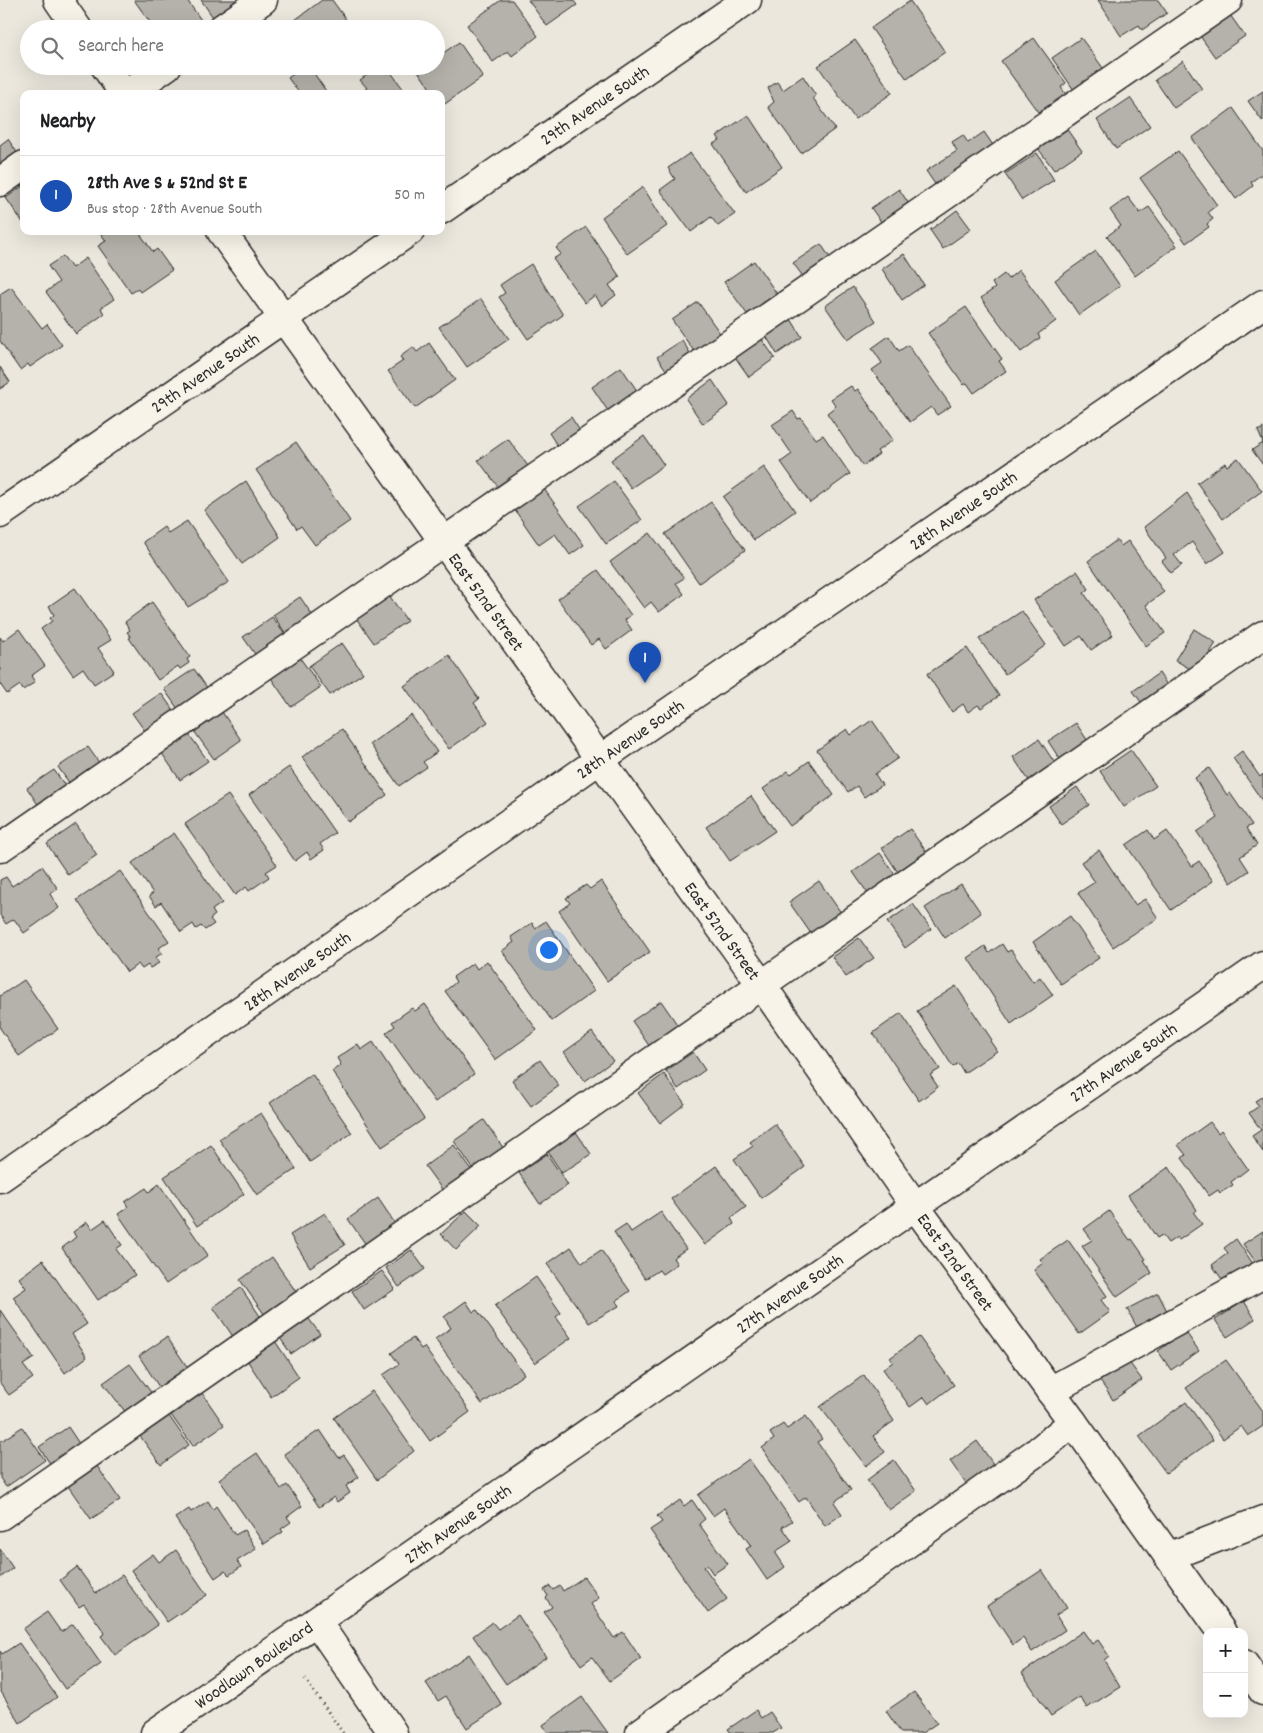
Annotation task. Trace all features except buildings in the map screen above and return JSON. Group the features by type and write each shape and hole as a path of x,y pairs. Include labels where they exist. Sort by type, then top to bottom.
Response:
{"street":[{"path":"58,0 72,20"},
{"path":"234,20 263,0"},
{"name":"29th Avenue South","path":"445,207 747,0"},
{"path":"0,848 1228,0"},
{"path":"112,75 123,90"},
{"path":"132,90 154,75"},
{"path":"0,182 20,168"},
{"name":"East 52nd Street","path":"224,235 761,984 915,1206 1074,1422 1219,1628"},
{"name":"29th Avenue South","path":"0,514 404,235"},
{"name":"28th Avenue South","path":"0,1178 600,760 1263,304"},
{"path":"0,1516 1263,635"},
{"name":"27th Avenue South","path":"317,1622 1263,966"},
{"path":"1050,1391 1263,1274"},
{"path":"640,1733 1042,1448 1074,1422"},
{"path":"1170,1556 1263,1520"},
{"name":"Woodlawn Boulevard","path":"155,1733 317,1622 394,1733"},
{"path":"1248,1670 1263,1691"}],"path":[{"path":"306,1679 343,1733"}],"place":[{"name":"28th Ave S & 52nd St E","path":"645,683"}]}
